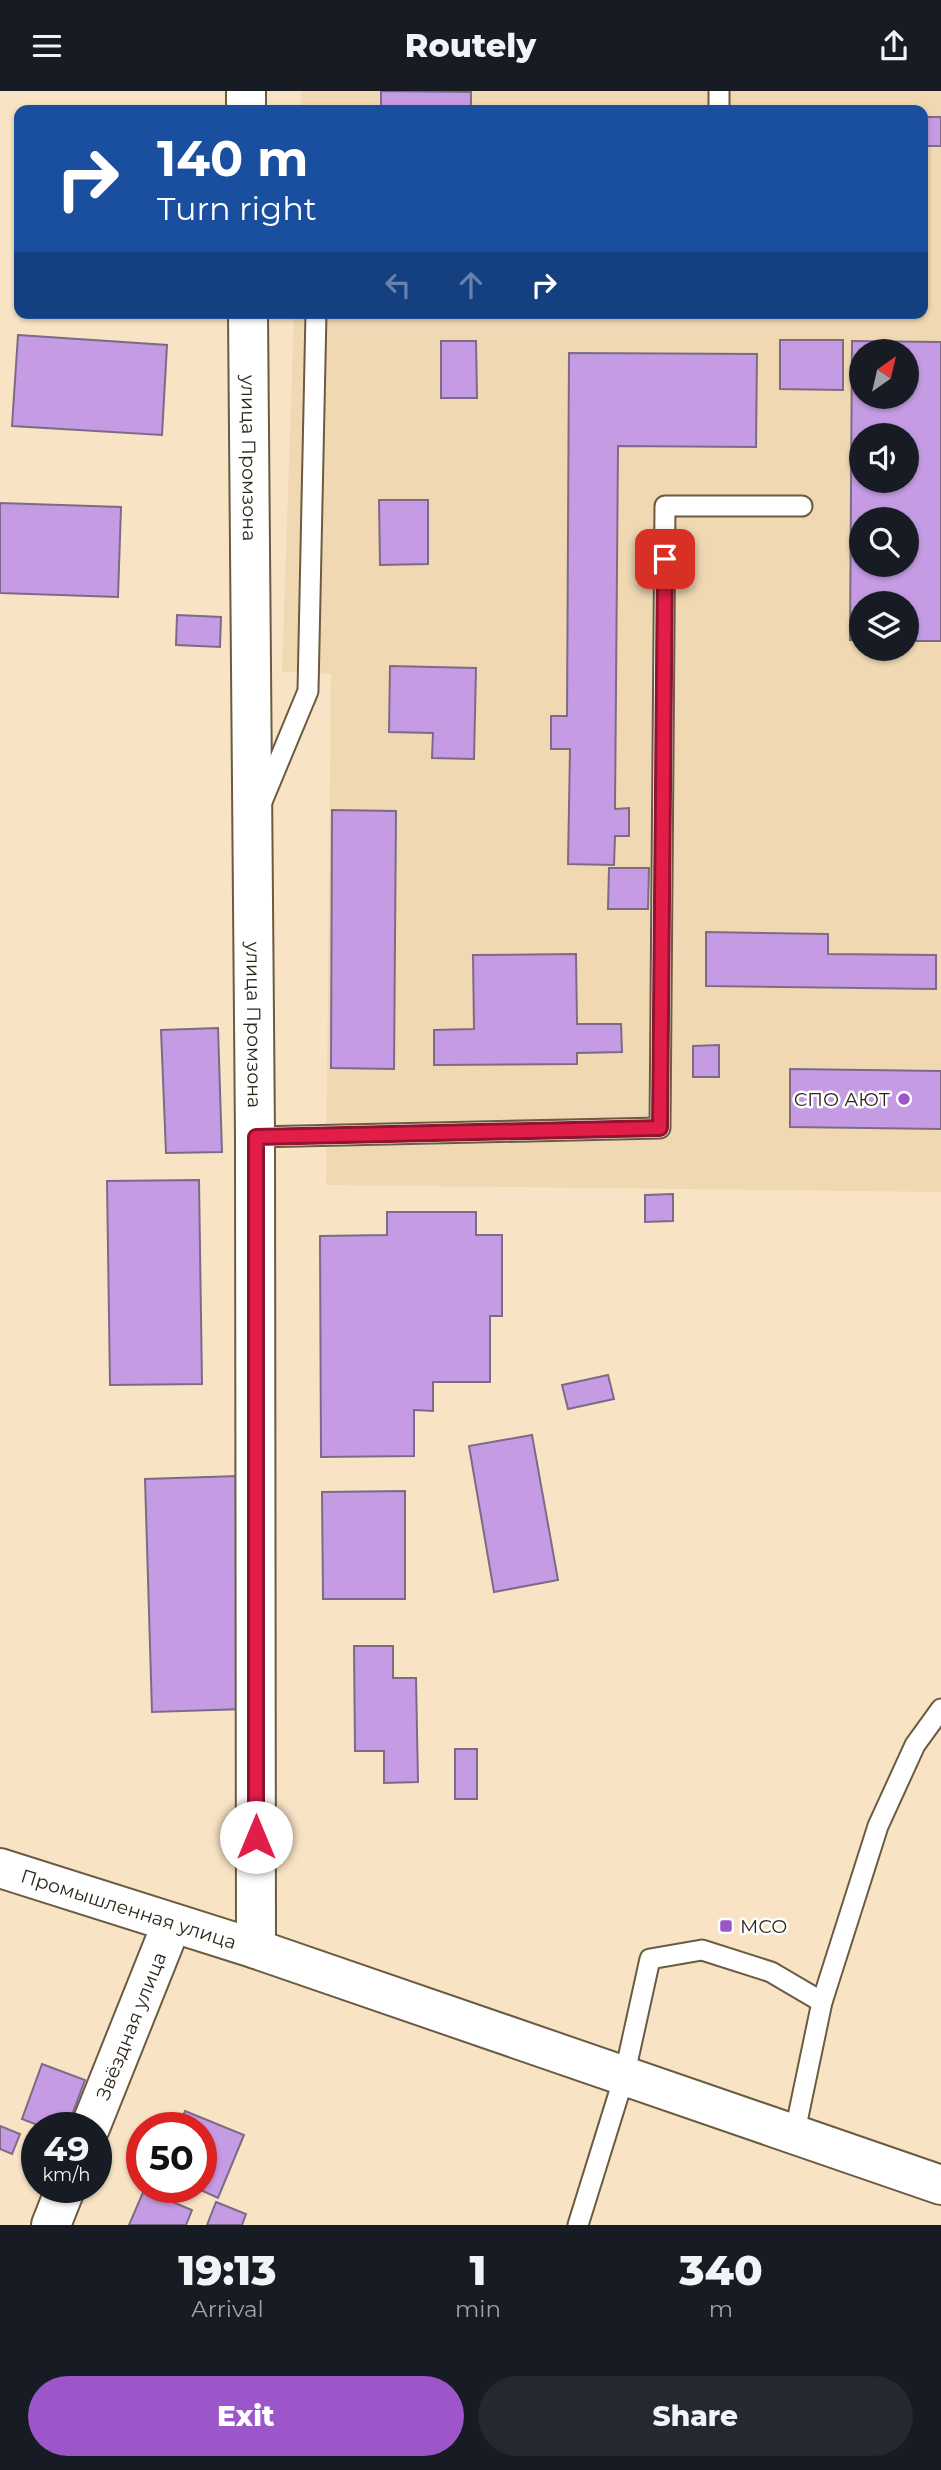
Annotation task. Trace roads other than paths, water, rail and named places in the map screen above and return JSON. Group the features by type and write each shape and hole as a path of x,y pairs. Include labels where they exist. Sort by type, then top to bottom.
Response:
{"main road":[{"name":"улица Промзона","path":"248,319 256,1137 256,1949"},
{"name":"Промышленная улица","path":"0,1868 256,1949 941,2185"},
{"name":"Звёздная улица","path":"96,2112 172,1923"},
{"path":"51,2225 60,2203"}],"lane":[{"path":"253,824 308,691 316,319"},
{"path":"256,1137 660,1128 665,506 802,506"},
{"path":"793,2136 822,2002 878,1826 915,1745 941,1709"},
{"path":"578,2225 624,2077 650,1959 702,1950 771,1972 822,2002"}],"place":[{"name":"СПО АЮТ","path":"904,1099"},
{"name":"МСО","path":"726,1926"}]}
